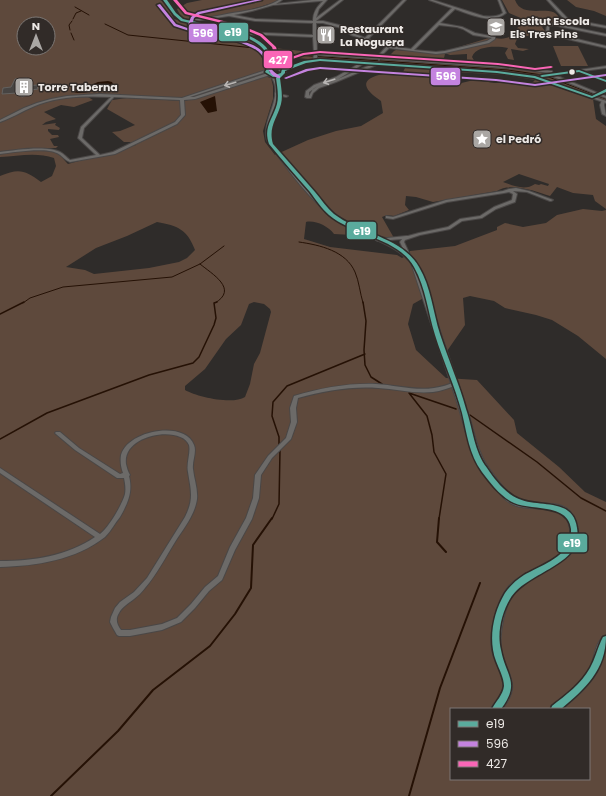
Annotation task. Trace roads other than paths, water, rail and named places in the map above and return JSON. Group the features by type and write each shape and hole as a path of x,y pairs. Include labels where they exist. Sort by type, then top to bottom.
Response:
{"main road":[{"path":"165,0 176,16 186,21 239,34"},
{"path":"186,21 233,32 260,41 268,50 275,65 284,72 280,75 278,81 279,95 268,127 268,137 271,144 329,211 346,224 378,240 395,246 408,255 417,269 455,384 472,442 482,466 503,491 515,501 526,506 552,506 562,508 569,515 574,528 573,545 570,550 562,558 532,573 519,582 507,594 499,620 496,642 497,652 507,679 509,691 506,698 497,708"},
{"path":"268,50 272,64 269,72 279,95"},
{"path":"269,72 281,69"},
{"path":"269,72 280,75"},
{"path":"556,708 576,691 593,671 601,648 606,640"}],"street":[{"path":"271,6 281,0"},
{"path":"186,21 202,20 271,6 320,0 326,1"},
{"path":"314,21 342,0"},
{"path":"365,40 405,0"},
{"path":"430,0 484,17 498,17 504,14 505,12 498,0"},
{"path":"548,0 569,22"},
{"path":"315,60 314,14 326,1"},
{"path":"412,50 454,8"},
{"path":"228,15 256,20 281,22 323,22 342,27 365,40 388,47 436,53 488,42 494,38 475,34 452,26 438,24"},
{"path":"200,24 198,23 202,20"},
{"path":"560,25 569,22 606,27"},
{"path":"606,35 553,24 548,26 547,31 551,34 606,47"},
{"path":"239,34 314,36"},
{"path":"375,64 379,59 378,57 388,47"},
{"path":"379,59 383,58 393,48"},
{"path":"316,54 519,68 551,72 552,75 606,97"},
{"path":"281,69 315,60 497,72 535,77 605,102 602,105 604,114 606,115"},
{"path":"354,62 359,66"},
{"path":"366,64 338,81 316,88 312,91 310,97 307,97 307,92 315,86 337,78 359,66 366,64"},
{"path":"535,77 606,66"},
{"path":"584,73 606,70"},
{"path":"579,71 606,81"},
{"path":"0,121 22,110 50,100 85,96 182,99 269,72"},
{"path":"592,97 606,90"},
{"path":"279,95 286,96 279,95"},
{"path":"99,156 80,138 82,128 113,97"},
{"path":"0,153 37,150 57,151 70,161 114,153 176,123 183,115 182,99"},
{"path":"378,240 411,236 446,229 462,220 481,217 495,208 514,201 515,194 508,190"},
{"path":"387,217 393,218 446,201 504,192 508,190 527,191 551,200"},
{"path":"389,239 395,241 395,246 411,236"},
{"path":"404,239 402,242 408,255"},
{"path":"0,564 35,562 50,558 86,546 99,537 109,528 124,504 129,489 123,462 125,451 134,441 140,438 158,433 182,435 192,443 193,450 190,467 194,498 189,516 150,578 139,592 117,609 115,614 114,627 119,633 130,633 162,627 179,620 207,589 220,578 232,549 250,518 256,498 258,475 270,457 288,439 294,422 292,408 296,397 309,393 366,386 416,391 436,390 455,384"},
{"path":"58,433 77,449 119,476 127,475"},
{"path":"0,470 99,537"}],"waterway":[{"path":"75,7 89,15"},
{"path":"73,19 76,13 81,11"},
{"path":"70,30 69,25 72,21"},
{"path":"105,24 128,35 264,49"},
{"path":"71,33 74,40"},
{"path":"268,49 297,55 508,70 542,75"},
{"path":"546,76 606,99"},
{"path":"299,242 324,247 332,250 345,259 351,265 358,279 363,303"},
{"path":"200,264 224,246"},
{"path":"23,303 30,298 63,287 172,277 200,264"},
{"path":"200,264 216,277 224,287 222,298 216,302"},
{"path":"0,314 24,302"},
{"path":"0,439 47,413 149,375 193,363 199,357 214,325 216,318 214,303 216,302"},
{"path":"363,302 366,321 364,354"},
{"path":"279,446 279,437 272,416 273,402 287,386 364,354"},
{"path":"364,354 365,365 371,377 382,384"},
{"path":"439,519 446,474 434,452 432,435 427,416 409,393 456,409"},
{"path":"470,415 537,462 581,498 606,511"},
{"path":"272,519 279,504 280,450"},
{"path":"51,796 118,731 153,690 210,646 235,614 251,588 253,545 272,518"},
{"path":"439,518 437,542 446,552"},
{"path":"409,796 440,688 480,583"}],"place":[{"name":"Institut Escola Els Tres Pins","path":"496,27"},
{"name":"Restaurant La Noguera","path":"326,35"},
{"name":"Torre Taberna","path":"24,87"},
{"name":"el Pedró","path":"482,139"}]}
